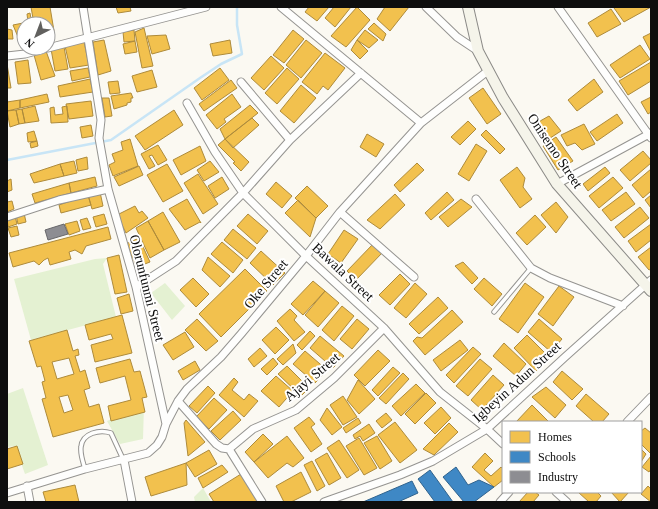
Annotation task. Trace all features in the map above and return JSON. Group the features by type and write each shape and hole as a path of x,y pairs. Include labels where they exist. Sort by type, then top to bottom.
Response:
{"street":[{"name":"Olorunfunmi Street","path":"82,7 100,120 99,141 108,189 136,287 166,424"},
{"path":"56,46 206,7"},
{"path":"281,7 420,123"},
{"path":"426,7 457,37 478,51"},
{"name":"Onisemo Street","path":"468,7 478,51 503,98 557,184 649,285"},
{"path":"557,184 650,135 558,7"},
{"name":"Oke Street","path":"7,492 85,469 148,453 157,445 162,437 166,424 187,389 221,358 306,256 340,212 420,123 488,70"},
{"path":"136,287 176,261 243,193 290,140 361,73"},
{"path":"241,82 290,140"},
{"name":"Bawala Street","path":"187,102 215,152 243,193 306,256 384,328 440,392 487,429 502,443"},
{"path":"7,217 59,200 108,189"},
{"path":"476,199 531,268 550,278 623,306"},
{"path":"340,212 414,277"},
{"name":"Igbeyin Adun Street","path":"324,502 400,476 433,461 487,429 565,357 649,285"},
{"name":"Ajayi Street","path":"229,449 253,429 296,410 334,378 384,328"},
{"path":"629,421 651,397"},
{"path":"178,402 216,444 222,448 229,449 262,502"},
{"path":"124,460 132,502"},
{"path":"27,486 30,502"},
{"path":"500,502 508,493"}],"lane":[{"path":"494,312 531,268"},
{"path":"85,469 81,454 83,440 98,431 111,433 124,460"}],"green space":[{"path":"107,258 103,264 116,317 31,340 14,279 95,259"},
{"path":"165,283 185,306 172,320 151,293"},
{"path":"23,388 48,465 25,474 15,446 7,447 7,394"},
{"path":"144,406 143,439 120,444 107,421"},
{"path":"203,488 211,502 195,502 194,497"}],"building: Homes":[{"path":"31,7 50,7 52,16 33,16"},
{"path":"116,7 130,7 131,11 118,13"},
{"path":"309,7 329,7 317,21 305,12"},
{"path":"334,7 351,7 335,27 325,18"},
{"path":"357,7 370,20 346,47 331,36"},
{"path":"385,7 409,7 390,31 377,19"},
{"path":"651,7 624,22 614,8"},
{"path":"611,9 621,24 597,37 588,23"},
{"path":"374,23 386,34 383,41 368,29"},
{"path":"16,24 16,32 13,25"},
{"path":"144,28 153,66 142,68 135,32"},
{"path":"7,29 12,30 13,39 7,39"},
{"path":"134,30 135,41 124,42 123,32"},
{"path":"293,30 304,39 284,63 273,55"},
{"path":"365,30 378,40 369,48 357,40"},
{"path":"651,33 651,52 643,37"},
{"path":"166,35 170,49 152,54 147,36"},
{"path":"104,40 111,71 98,75 93,42"},
{"path":"230,40 232,53 213,56 210,44"},
{"path":"306,40 322,53 301,78 286,65"},
{"path":"357,40 368,51 360,59 351,50"},
{"path":"135,41 137,52 125,54 123,44"},
{"path":"84,42 89,65 70,68 65,46"},
{"path":"640,45 650,59 620,78 610,65"},
{"path":"64,47 68,69 55,71 52,56 56,56 56,48"},
{"path":"325,53 345,68 328,90 323,86 317,94 302,82"},
{"path":"34,56 48,56 55,76 41,80"},
{"path":"271,56 284,68 264,90 251,78"},
{"path":"28,60 31,83 18,84 15,62"},
{"path":"651,62 651,81 628,95 619,81"},
{"path":"7,64 11,88 7,88"},
{"path":"88,68 90,77 72,81 70,71"},
{"path":"220,68 229,80 202,100 194,88"},
{"path":"287,68 299,79 277,104 265,93"},
{"path":"152,70 157,87 137,92 132,76"},
{"path":"90,79 93,92 60,97 58,86"},
{"path":"594,79 603,92 577,111 568,100"},
{"path":"231,80 237,88 204,111 199,104"},
{"path":"118,81 120,93 110,94 108,82"},
{"path":"301,85 316,98 294,123 280,111"},
{"path":"483,88 501,114 487,124 469,98"},
{"path":"131,93 133,98 131,98 131,102 127,103 127,105 114,109 111,96"},
{"path":"47,94 49,102 20,108 20,100"},
{"path":"232,94 241,107 224,119 226,122 217,129 206,115"},
{"path":"651,97 651,112 648,114 641,102"},
{"path":"102,98 109,98 112,116 105,117"},
{"path":"20,100 20,108 7,111 7,102"},
{"path":"91,101 93,116 69,119 66,104"},
{"path":"250,105 258,113 225,139 220,129"},
{"path":"35,106 39,121 25,123 22,109"},
{"path":"67,106 68,122 51,123 50,108 54,107 55,115 63,114 62,107"},
{"path":"22,109 25,123 19,124 16,110"},
{"path":"16,110 19,124 10,127 7,111"},
{"path":"174,110 183,125 145,150 135,136"},
{"path":"617,114 623,123 597,141 590,132"},
{"path":"549,116 561,131 544,142 533,125"},
{"path":"252,118 259,125 233,148 225,139"},
{"path":"468,121 476,129 460,145 451,137"},
{"path":"584,124 595,144 582,150 575,143 567,146 561,135"},
{"path":"91,125 93,136 82,138 80,127"},
{"path":"486,130 505,149 500,154 481,135"},
{"path":"34,131 37,141 28,142 27,133"},
{"path":"367,134 384,144 376,157 360,147"},
{"path":"556,137 573,161 558,170 543,146"},
{"path":"130,139 138,166 113,176 109,165 115,162 112,154 123,150 121,142"},
{"path":"225,139 249,162 241,171 233,163 235,162 218,145"},
{"path":"37,141 38,146 31,148 30,143"},
{"path":"476,144 487,151 469,181 458,174"},
{"path":"158,145 167,160 158,165 152,155 149,156 155,166 149,169 141,154"},
{"path":"200,146 206,161 181,175 173,160"},
{"path":"643,151 651,160 651,163 630,181 620,170"},
{"path":"87,157 88,169 78,171 76,160"},
{"path":"74,161 77,173 64,176 60,164"},
{"path":"210,161 219,172 204,181 197,170"},
{"path":"417,163 424,170 400,192 394,185"},
{"path":"60,164 64,176 34,183 30,174"},
{"path":"167,164 183,191 163,202 147,175"},
{"path":"139,166 143,175 119,186 114,177"},
{"path":"517,167 525,178 523,187 532,199 520,208 500,180"},
{"path":"605,167 610,173 588,191 583,184"},
{"path":"651,169 651,191 643,198 632,185"},
{"path":"198,174 218,204 203,214 184,183"},
{"path":"95,177 97,186 71,193 69,183"},
{"path":"222,177 229,189 215,198 208,186"},
{"path":"613,177 623,188 599,208 589,196"},
{"path":"11,179 12,190 7,192 7,181"},
{"path":"276,182 292,196 282,208 266,194"},
{"path":"69,183 71,193 35,203 32,194"},
{"path":"307,186 328,206 316,218 295,198"},
{"path":"100,192 103,206 92,209 88,195"},
{"path":"447,192 454,200 431,220 425,213"},
{"path":"626,192 635,204 611,221 602,210"},
{"path":"395,194 405,205 380,229 367,220"},
{"path":"88,195 91,205 61,213 59,205"},
{"path":"651,195 651,208 645,200"},
{"path":"187,199 201,223 200,222 185,230 169,209"},
{"path":"461,199 472,207 448,227 439,217"},
{"path":"298,200 316,218 310,237 285,213"},
{"path":"12,201 14,209 7,212 7,202"},
{"path":"556,202 568,217 556,233 541,215"},
{"path":"135,206 139,213 142,211 148,218 126,233 117,215"},
{"path":"640,207 649,218 624,238 615,227"},
{"path":"163,212 180,242 164,250 148,221"},
{"path":"24,213 26,222 18,224 16,215"},
{"path":"104,214 107,224 96,227 93,217"},
{"path":"248,214 268,231 257,244 237,226"},
{"path":"535,215 546,227 527,245 516,233"},
{"path":"15,216 17,224 8,227 7,218"},
{"path":"87,218 91,228 83,230 80,220"},
{"path":"77,221 80,231 69,235 65,224"},
{"path":"148,221 164,250 150,258 136,228"},
{"path":"651,224 651,240 636,252 628,241"},
{"path":"17,226 19,235 11,237 8,228"},
{"path":"108,227 111,239 86,246 82,254 75,250 69,252 71,259 50,265 48,258 39,265 34,261 13,267 9,253"},
{"path":"233,229 256,248 247,259 224,240"},
{"path":"344,230 358,239 341,263 328,254"},
{"path":"139,238 150,262 137,267 126,244"},
{"path":"222,242 243,260 233,273 211,254"},
{"path":"374,243 383,252 356,280 347,271"},
{"path":"651,247 651,269 649,270 638,257"},
{"path":"261,251 285,273 273,285 250,263"},
{"path":"119,255 127,292 115,294 107,258"},
{"path":"208,257 230,276 220,287 202,270"},
{"path":"463,262 478,278 472,284 455,266"},
{"path":"245,269 267,291 221,337 199,314"},
{"path":"400,274 410,284 390,305 379,295"},
{"path":"193,278 209,294 196,307 180,290"},
{"path":"484,278 502,294 492,306 474,289"},
{"path":"313,281 325,291 303,315 291,304"},
{"path":"415,283 427,294 406,318 394,308"},
{"path":"525,283 544,297 518,333 499,319"},
{"path":"559,286 574,297 553,326 538,314"},
{"path":"325,291 339,303 318,327 305,315"},
{"path":"129,294 133,311 121,314 117,298"},
{"path":"438,297 448,308 419,334 409,324"},
{"path":"342,306 354,316 334,341 322,330"},
{"path":"290,309 297,316 294,320 305,332 294,341 277,321"},
{"path":"452,310 463,322 425,355 413,341 417,337 422,338"},
{"path":"122,315 132,353 95,362 91,345 113,339 111,334 89,340 85,325"},
{"path":"197,319 218,341 206,351 185,330"},
{"path":"357,319 369,329 352,349 340,339"},
{"path":"539,319 562,339 551,352 528,332"},
{"path":"276,327 289,340 275,354 262,340"},
{"path":"67,330 73,351 78,349 79,355 75,356 80,372 85,370 90,388 84,390 89,407 99,404 104,423 53,437 42,399 46,398 42,382 45,381 41,366 37,367 29,341","holes":["69,358 74,374 57,379 52,362","68,395 73,410 64,413 59,397"]},
{"path":"310,331 315,336 302,350 297,345"},
{"path":"185,332 194,347 173,360 163,345"},
{"path":"527,335 550,358 536,371 514,348"},
{"path":"320,336 344,356 333,368 310,348"},
{"path":"460,340 468,350 441,371 433,360"},
{"path":"504,343 526,364 516,376 493,356"},
{"path":"293,344 296,353 283,365 277,359"},
{"path":"473,347 481,354 454,383 446,375"},
{"path":"260,348 267,356 254,367 248,359"},
{"path":"378,350 390,361 365,386 354,375"},
{"path":"305,351 327,370 315,383 293,364"},
{"path":"273,358 278,364 267,375 261,369"},
{"path":"130,359 134,372 140,371 147,397 142,398 145,412 111,421 108,406 131,400 125,376 100,383 96,368"},
{"path":"480,359 492,369 468,396 456,386"},
{"path":"195,361 200,370 183,380 178,371"},
{"path":"287,366 309,388 301,396 278,374"},
{"path":"393,367 400,373 378,396 372,390"},
{"path":"562,371 583,389 572,400 553,382"},
{"path":"403,373 409,379 386,404 379,398"},
{"path":"493,375 504,385 482,410 471,400"},
{"path":"276,376 293,391 279,407 261,391"},
{"path":"234,378 238,382 232,390 244,400 249,394 258,401 244,417 219,395"},
{"path":"358,380 375,399 359,414 347,400"},
{"path":"416,384 425,393 401,416 392,406"},
{"path":"208,386 215,393 197,413 189,406"},
{"path":"546,387 566,405 555,418 532,397"},
{"path":"426,393 436,403 415,424 405,414"},
{"path":"586,394 609,414 603,421 593,421 576,406"},
{"path":"343,396 357,417 343,425 330,405"},
{"path":"214,398 227,410 209,429 196,417"},
{"path":"532,405 548,421 517,421"},
{"path":"441,407 451,418 435,434 424,423"},
{"path":"327,408 342,427 332,435 320,420"},
{"path":"233,411 241,420 220,440 211,431"},
{"path":"386,413 392,420 382,428 376,421"},
{"path":"309,417 315,424 311,427 322,444 311,452 294,428"},
{"path":"358,418 361,423 346,433 343,428"},
{"path":"186,420 205,442 188,456 184,423"},
{"path":"395,422 417,450 400,463 378,435"},
{"path":"449,423 458,432 434,455 423,449"},
{"path":"369,424 375,433 363,441 360,436 355,439 353,435"},
{"path":"645,428 651,433 651,454 642,445 642,430"},
{"path":"263,434 273,444 254,462 245,452"},
{"path":"287,436 304,458 293,467 287,463 268,478 254,462"},
{"path":"377,436 392,461 380,469 364,443"},
{"path":"359,438 377,468 364,475 346,446"},
{"path":"339,440 359,470 347,478 327,448"},
{"path":"17,446 23,464 7,469 7,449"},
{"path":"209,450 217,464 195,477 186,463"},
{"path":"642,450 646,454 642,460"},
{"path":"327,453 341,478 329,485 315,460"},
{"path":"485,453 493,461 484,470 491,476 501,467 502,481 494,487 472,467"},
{"path":"651,456 651,469 649,472 642,467"},
{"path":"312,461 325,486 317,491 304,465"},
{"path":"186,463 187,485 151,496 145,477"},
{"path":"222,465 228,472 203,488 198,478"},
{"path":"301,472 311,492 291,502 284,502 276,486"},
{"path":"241,474 258,502 214,502 209,494"},
{"path":"75,485 79,502 46,502 43,492"},
{"path":"648,486 651,489 651,502 641,494"},
{"path":"527,493 536,493 539,495 533,502 519,502"},
{"path":"579,493 598,493 601,496 596,502 589,502"},
{"path":"612,493 628,493 620,502"}],"building: Schools":[{"path":"456,467 468,485 479,480 494,487 474,502 464,502 443,477"},
{"path":"430,470 453,502 435,502 418,479"},
{"path":"412,481 418,493 398,502 363,502"}],"building: Industry":[{"path":"64,224 68,234 48,240 45,230"}],"waterway":[{"path":"7,160 111,140 221,64 242,54 237,25 237,7"}]}
